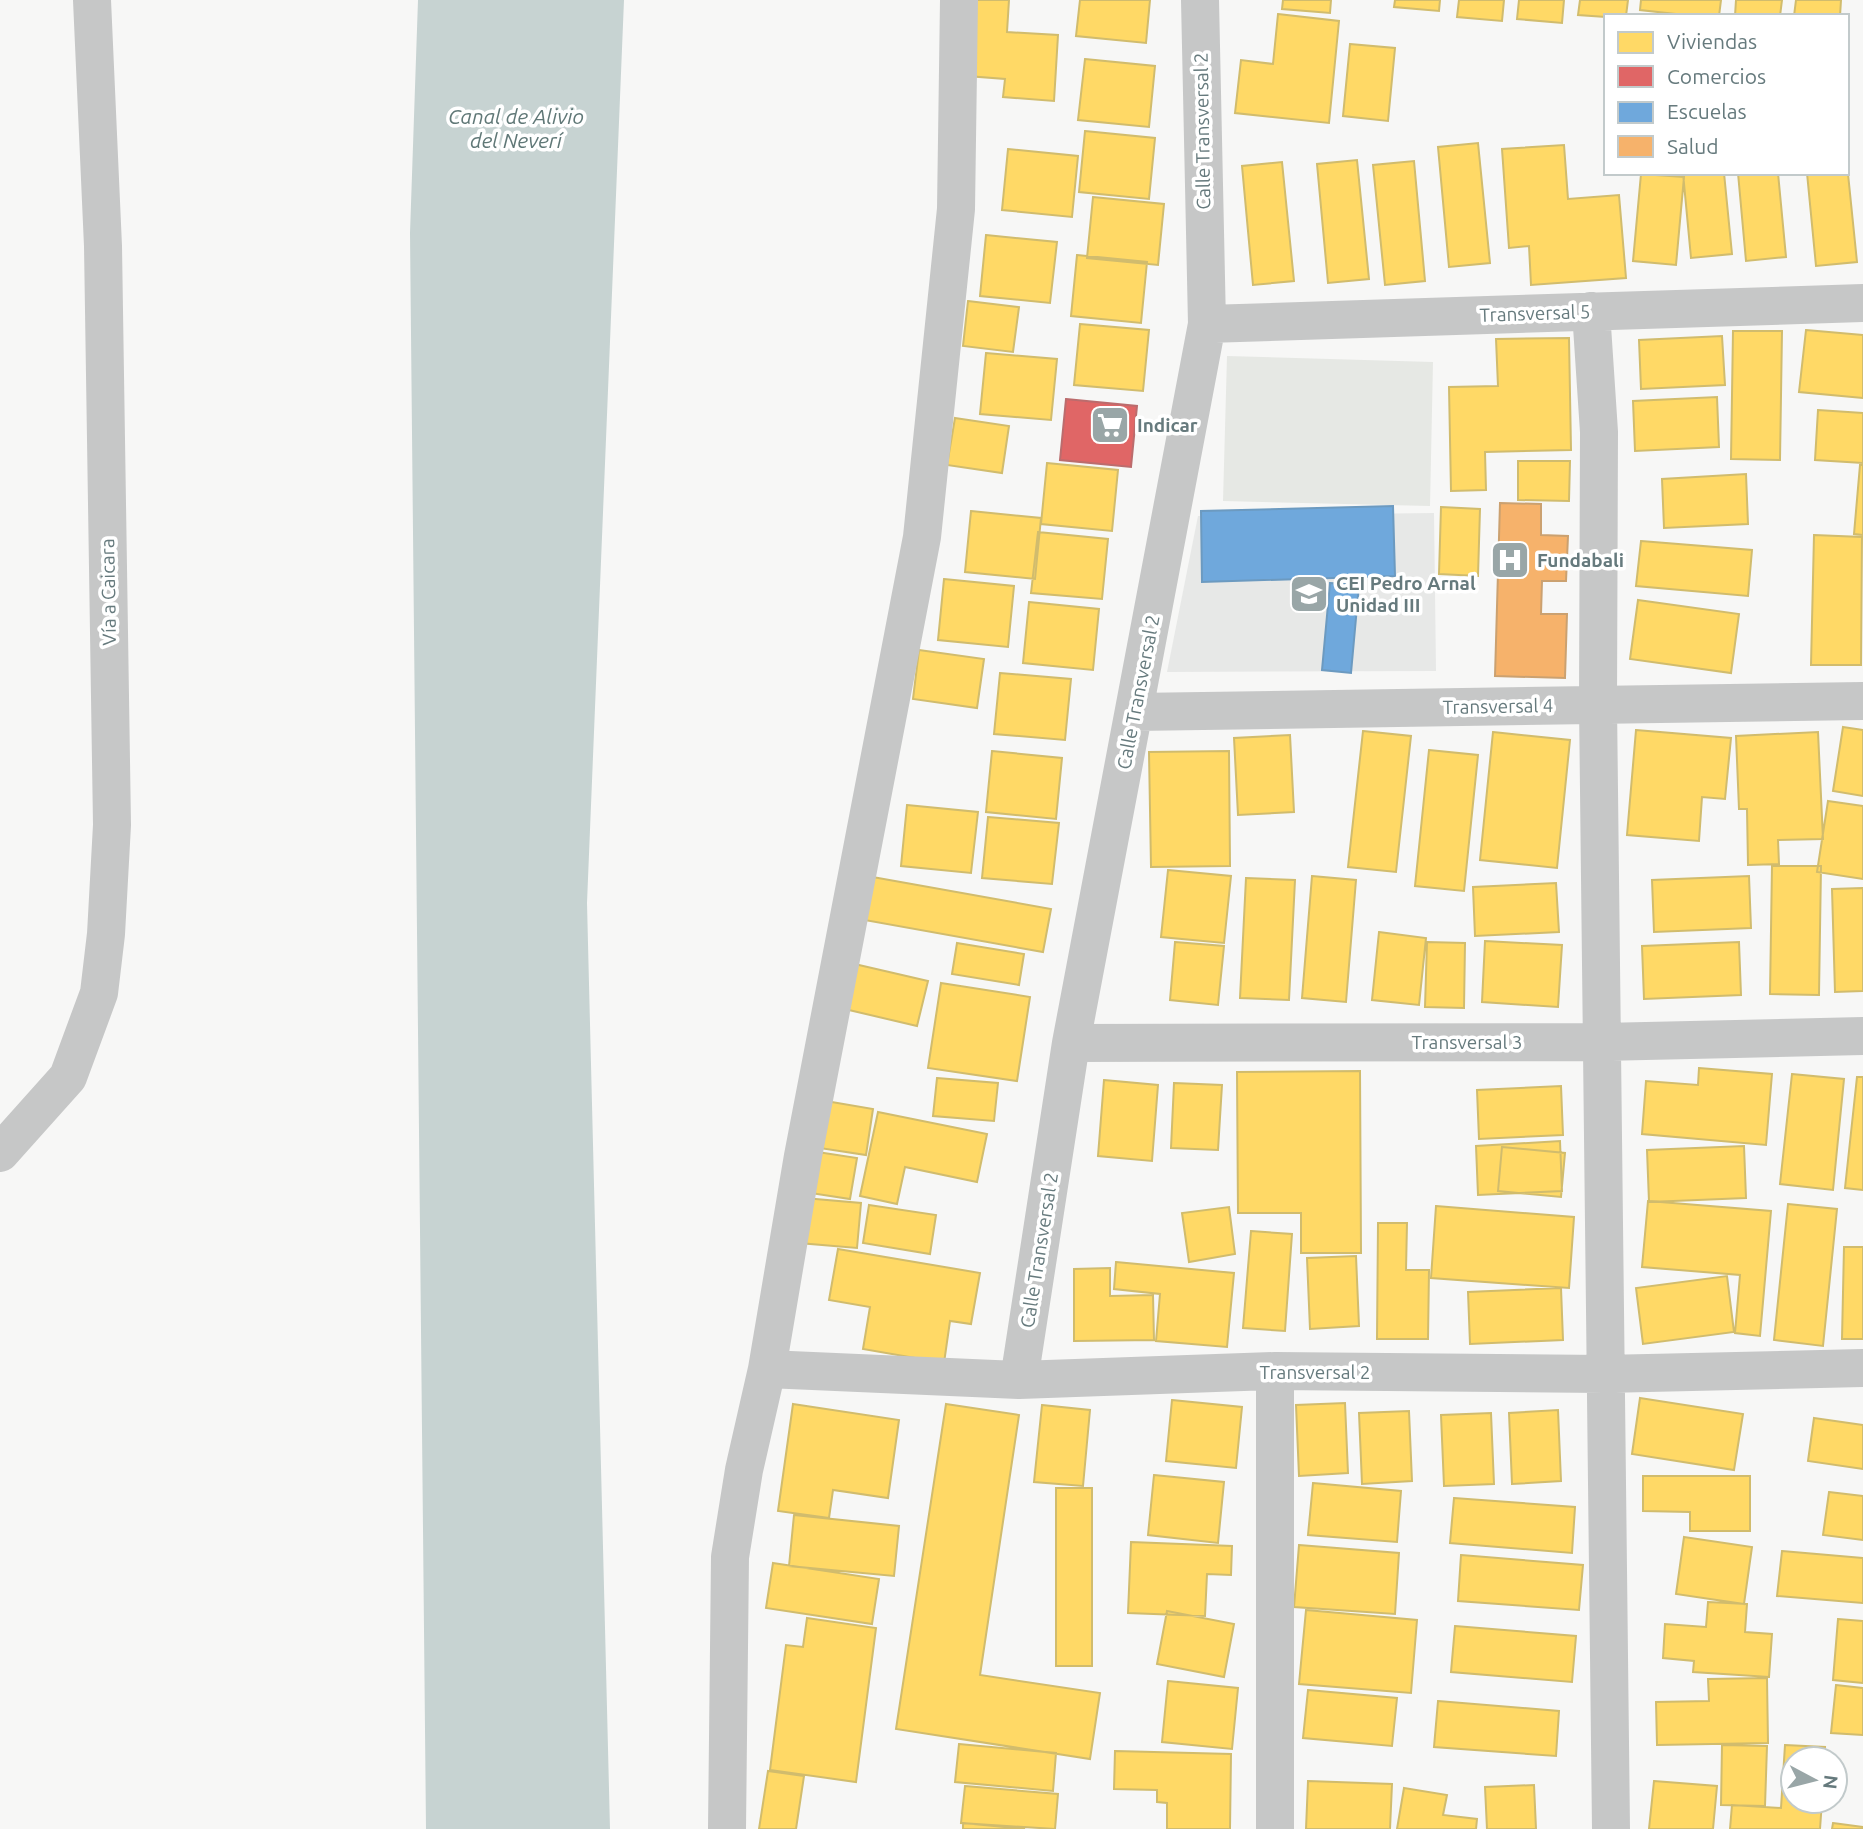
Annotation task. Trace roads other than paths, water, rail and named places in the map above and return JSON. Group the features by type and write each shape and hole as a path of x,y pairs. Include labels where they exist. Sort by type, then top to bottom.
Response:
{"street":[{"name":"Vía a Caicara","path":"0,1153 68,1077 99,993 106,934 112,825 103,260 92,0"},
{"path":"727,1829 730,1557 744,1470 767,1369 803,1156 922,537 956,209 959,0"},
{"name":"Calle Transversal 2","path":"1018,1380 1071,1043 1207,324 1200,0"},
{"name":"Transversal 5","path":"1207,324 1863,303"},
{"path":"1591,311 1599,432 1598,704 1611,1829"},
{"name":"Transversal 4","path":"1134,712 1863,701"},
{"name":"Transversal 3","path":"1071,1043 1601,1042 1863,1036"},
{"name":"Transversal 2","path":"767,1369 1018,1380 1275,1371 1604,1374 1863,1368"},
{"path":"1275,1371 1275,1829"}],"water":[{"name":"Canal de Alivio del Neverí","path":"418,0 624,0 587,903 610,1829 426,1829 410,233"}],"place":[{"name":"Indicar","path":"1110,425"},
{"name":"Fundabali","path":"1510,560"},
{"name":"CEI Pedro Arnal Unidad III","path":"1309,594"}]}
